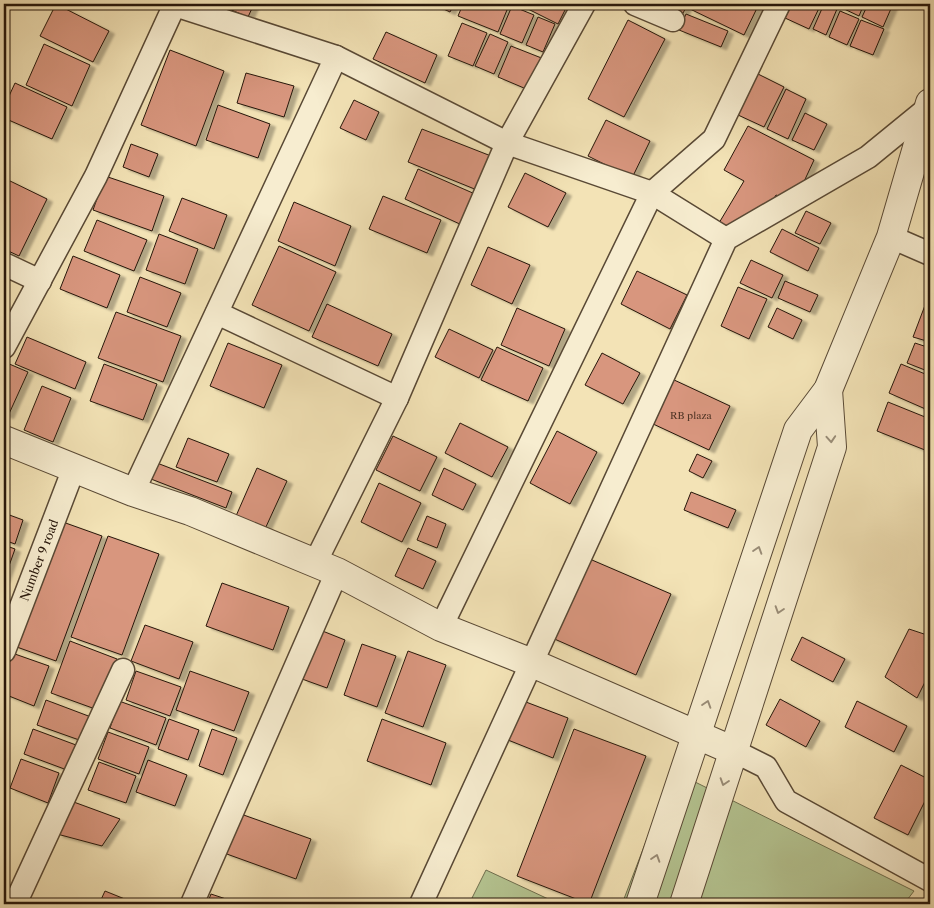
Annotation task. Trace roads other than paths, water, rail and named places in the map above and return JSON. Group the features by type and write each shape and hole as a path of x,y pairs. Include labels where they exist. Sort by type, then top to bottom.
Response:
{"street":[{"path":"4,347 96,176 174,4 336,56 507,143 652,193 726,239"},
{"path":"192,904 326,567 507,143 584,4"},
{"path":"636,4 673,20"},
{"path":"442,627 652,193 714,138 779,4"},
{"path":"133,492 336,56"},
{"path":"640,904 798,430 828,390 891,237 929,106"},
{"path":"421,904 726,239 868,157 929,106"},
{"path":"891,237 930,254"},
{"path":"4,264 40,280"},
{"path":"216,313 397,398"},
{"path":"684,904 832,447 828,390"},
{"path":"4,440 133,492 190,511 326,567 442,627 532,663 734,750 766,767 786,801 930,880"},
{"name":"Number 9 road","path":"4,651 74,468"},
{"path":"15,904 123,670"}]}
